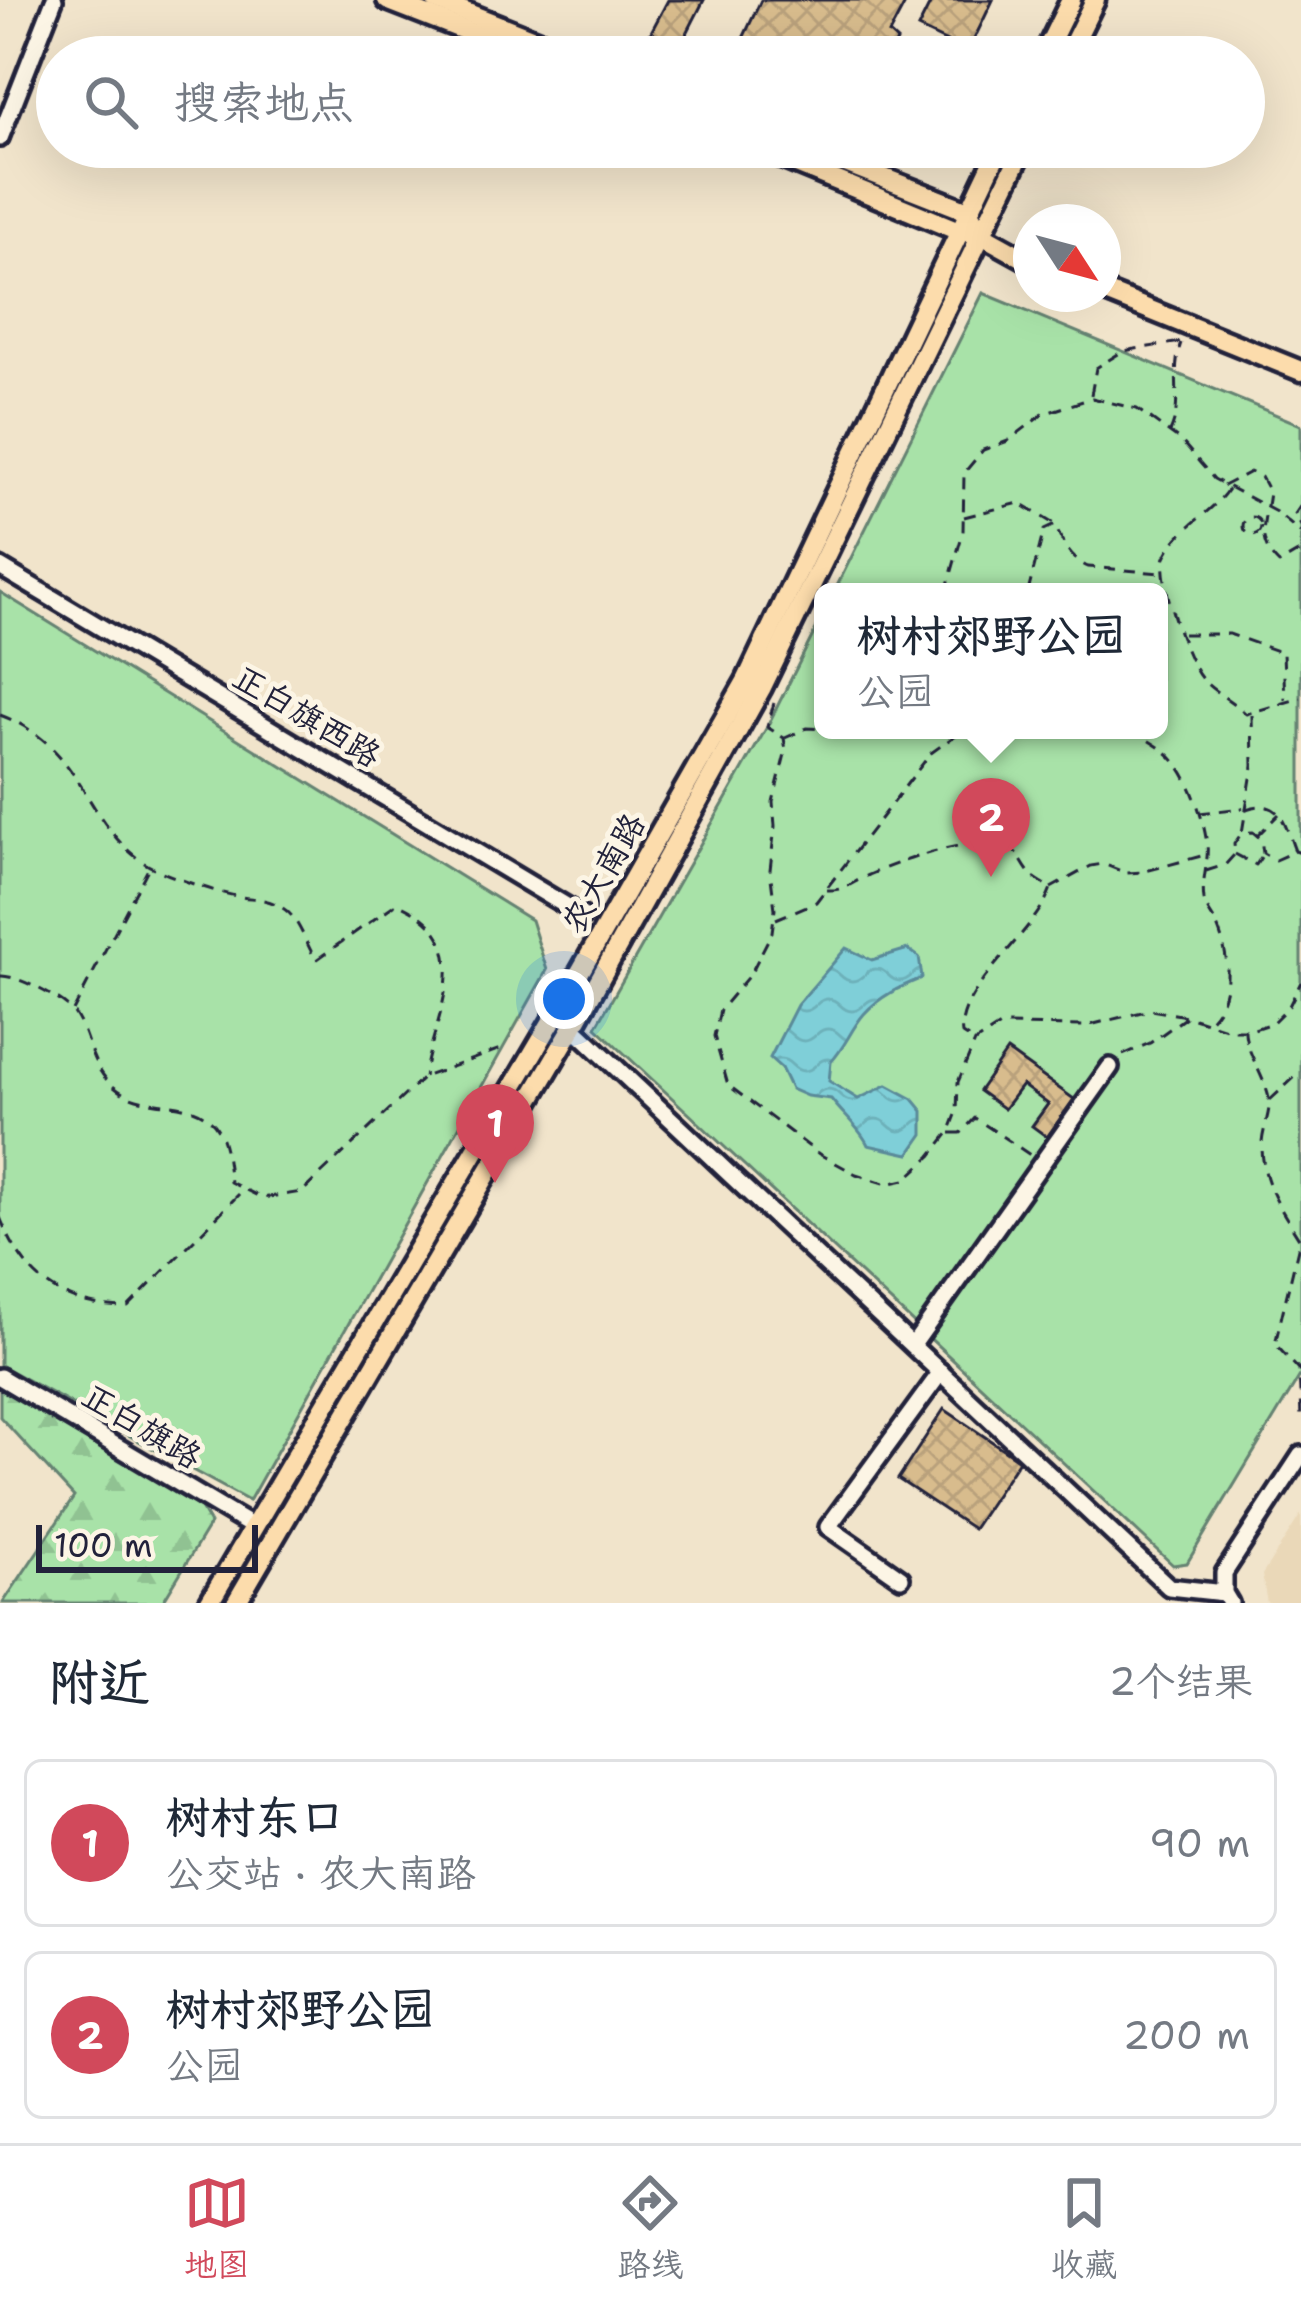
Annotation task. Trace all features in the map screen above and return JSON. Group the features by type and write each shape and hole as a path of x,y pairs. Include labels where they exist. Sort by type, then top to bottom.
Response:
{"main road":[{"path":"387,0 479,36"},
{"path":"435,0 525,36"},
{"path":"1053,36 1071,0"},
{"path":"1077,36 1095,0"},
{"path":"806,168 1013,252"},
{"path":"858,168 968,212 982,236"},
{"name":"农大南路","path":"208,1603 556,1015 746,681 990,168"},
{"name":"农大南路","path":"236,1603 574,1027 761,689 1014,168"},
{"path":"1121,298 1301,370"}],"street":[{"path":"40,36 54,0"},
{"path":"0,138 36,46"},
{"name":"正白旗西路","path":"0,567 583,916"},
{"path":"574,1027 1169,1587 1227,1598 1223,1573 1301,1455"},
{"path":"913,1345 1110,1067"},
{"path":"901,1578 828,1527 941,1372"},
{"name":"正白旗路","path":"0,1377 253,1526"}],"path":[{"path":"1092,398 1096,368 1123,351 1181,342 1174,362 1178,411 1170,432"},
{"path":"949,583 964,517 964,473 983,450 1008,441 1043,414 1092,398 1137,409 1170,432 1225,487 1301,529"},
{"path":"1165,583 1166,556 1189,524 1216,508 1225,487 1250,472 1266,484 1268,507 1260,531 1268,551 1279,564 1301,551"},
{"path":"964,517 1019,503 1055,525 1062,544 1088,567 1162,573"},
{"path":"1289,524 1301,505"},
{"path":"1295,518 1301,529"},
{"path":"1030,583 1044,530 1055,525"},
{"path":"1168,592 1186,655 1205,683 1246,714 1301,698"},
{"path":"1181,634 1229,634 1283,652 1286,702"},
{"path":"776,697 767,727 784,738 786,750 773,802 774,920 766,949 720,1010 714,1036 728,1085 818,1154 887,1184 904,1180 949,1133 957,1112 958,1082 975,1042 1001,1025 1086,1026 1150,1010 1245,1030 1272,1023 1289,1006 1301,982"},
{"path":"1206,871 1225,865 1235,854 1234,844 1242,833 1253,766 1252,714"},
{"path":"0,715 20,722 49,744 82,783 115,836 149,865 236,896 266,897 292,916 316,960 397,903 437,927 448,959 443,1006 424,1077"},
{"path":"784,738 814,728"},
{"path":"774,920 797,913 827,890 931,753 950,739"},
{"path":"1144,739 1171,757 1198,813 1207,854 1205,907 1218,927 1228,976 1220,1011 1207,1022"},
{"path":"1198,813 1273,807 1298,852 1275,860 1263,853 1257,836"},
{"path":"1257,836 1280,813"},
{"path":"1242,833 1257,836"},
{"path":"827,890 844,890 913,856 971,842 1000,843 1019,854 1029,873 1051,888"},
{"path":"1235,854 1256,865 1263,853"},
{"path":"975,1042 962,1034 961,1022 983,981 1017,943 1051,888 1091,866 1142,872 1207,854"},
{"path":"73,1011 149,865"},
{"path":"0,976 13,975 73,1011 88,1051 111,1084 137,1102 181,1106 212,1120 223,1143 230,1182 262,1198 302,1192 424,1077 503,1048"},
{"path":"1110,1067 1129,1050 1150,1043 1187,1016"},
{"path":"1245,1030 1244,1038 1260,1066 1259,1077 1270,1100"},
{"path":"1301,1078 1294,1077 1270,1100 1262,1143 1263,1168 1274,1200 1300,1240 1275,1344 1299,1370 1301,1418"},
{"path":"949,1133 961,1133 975,1118 1042,1163"},
{"path":"0,1217 30,1272 60,1295 94,1306 128,1307 244,1189"}],"shaded area":[{"path":"1301,1514 1301,1603 1267,1603 1262,1575"}],"green space":[{"path":"983,293 1013,305 1013,312 1029,312 1301,425 1301,1374 1187,1563 1173,1565 596,1027 767,727 814,633 814,739 1168,739 1168,583 838,583"},
{"path":"0,592 531,920 547,970 249,1501 0,1365"},
{"path":"0,1387 201,1508 210,1524 162,1603 3,1603 74,1497 0,1417"}],"water":[{"path":"846,948 872,960 908,949 919,957 922,978 884,997 864,1014 831,1062 829,1081 858,1099 887,1085 913,1099 923,1111 923,1134 909,1154 868,1145 831,1099 791,1089 770,1058 797,1005"}],"building":[{"path":"668,0 704,0 686,36 651,32"},
{"path":"761,0 907,0 891,36 744,36"},
{"path":"932,0 993,0 976,36 935,36 918,28"},
{"path":"1007,1051 1074,1099 1047,1137 1032,1126 1048,1104 1022,1085 1004,1109 979,1091"},
{"path":"944,1409 1019,1460 973,1529 898,1479"}],"place":[{"name":"树村郊野公园","path":"991,877"},
{"name":"树村东口","path":"495,1183"}]}
